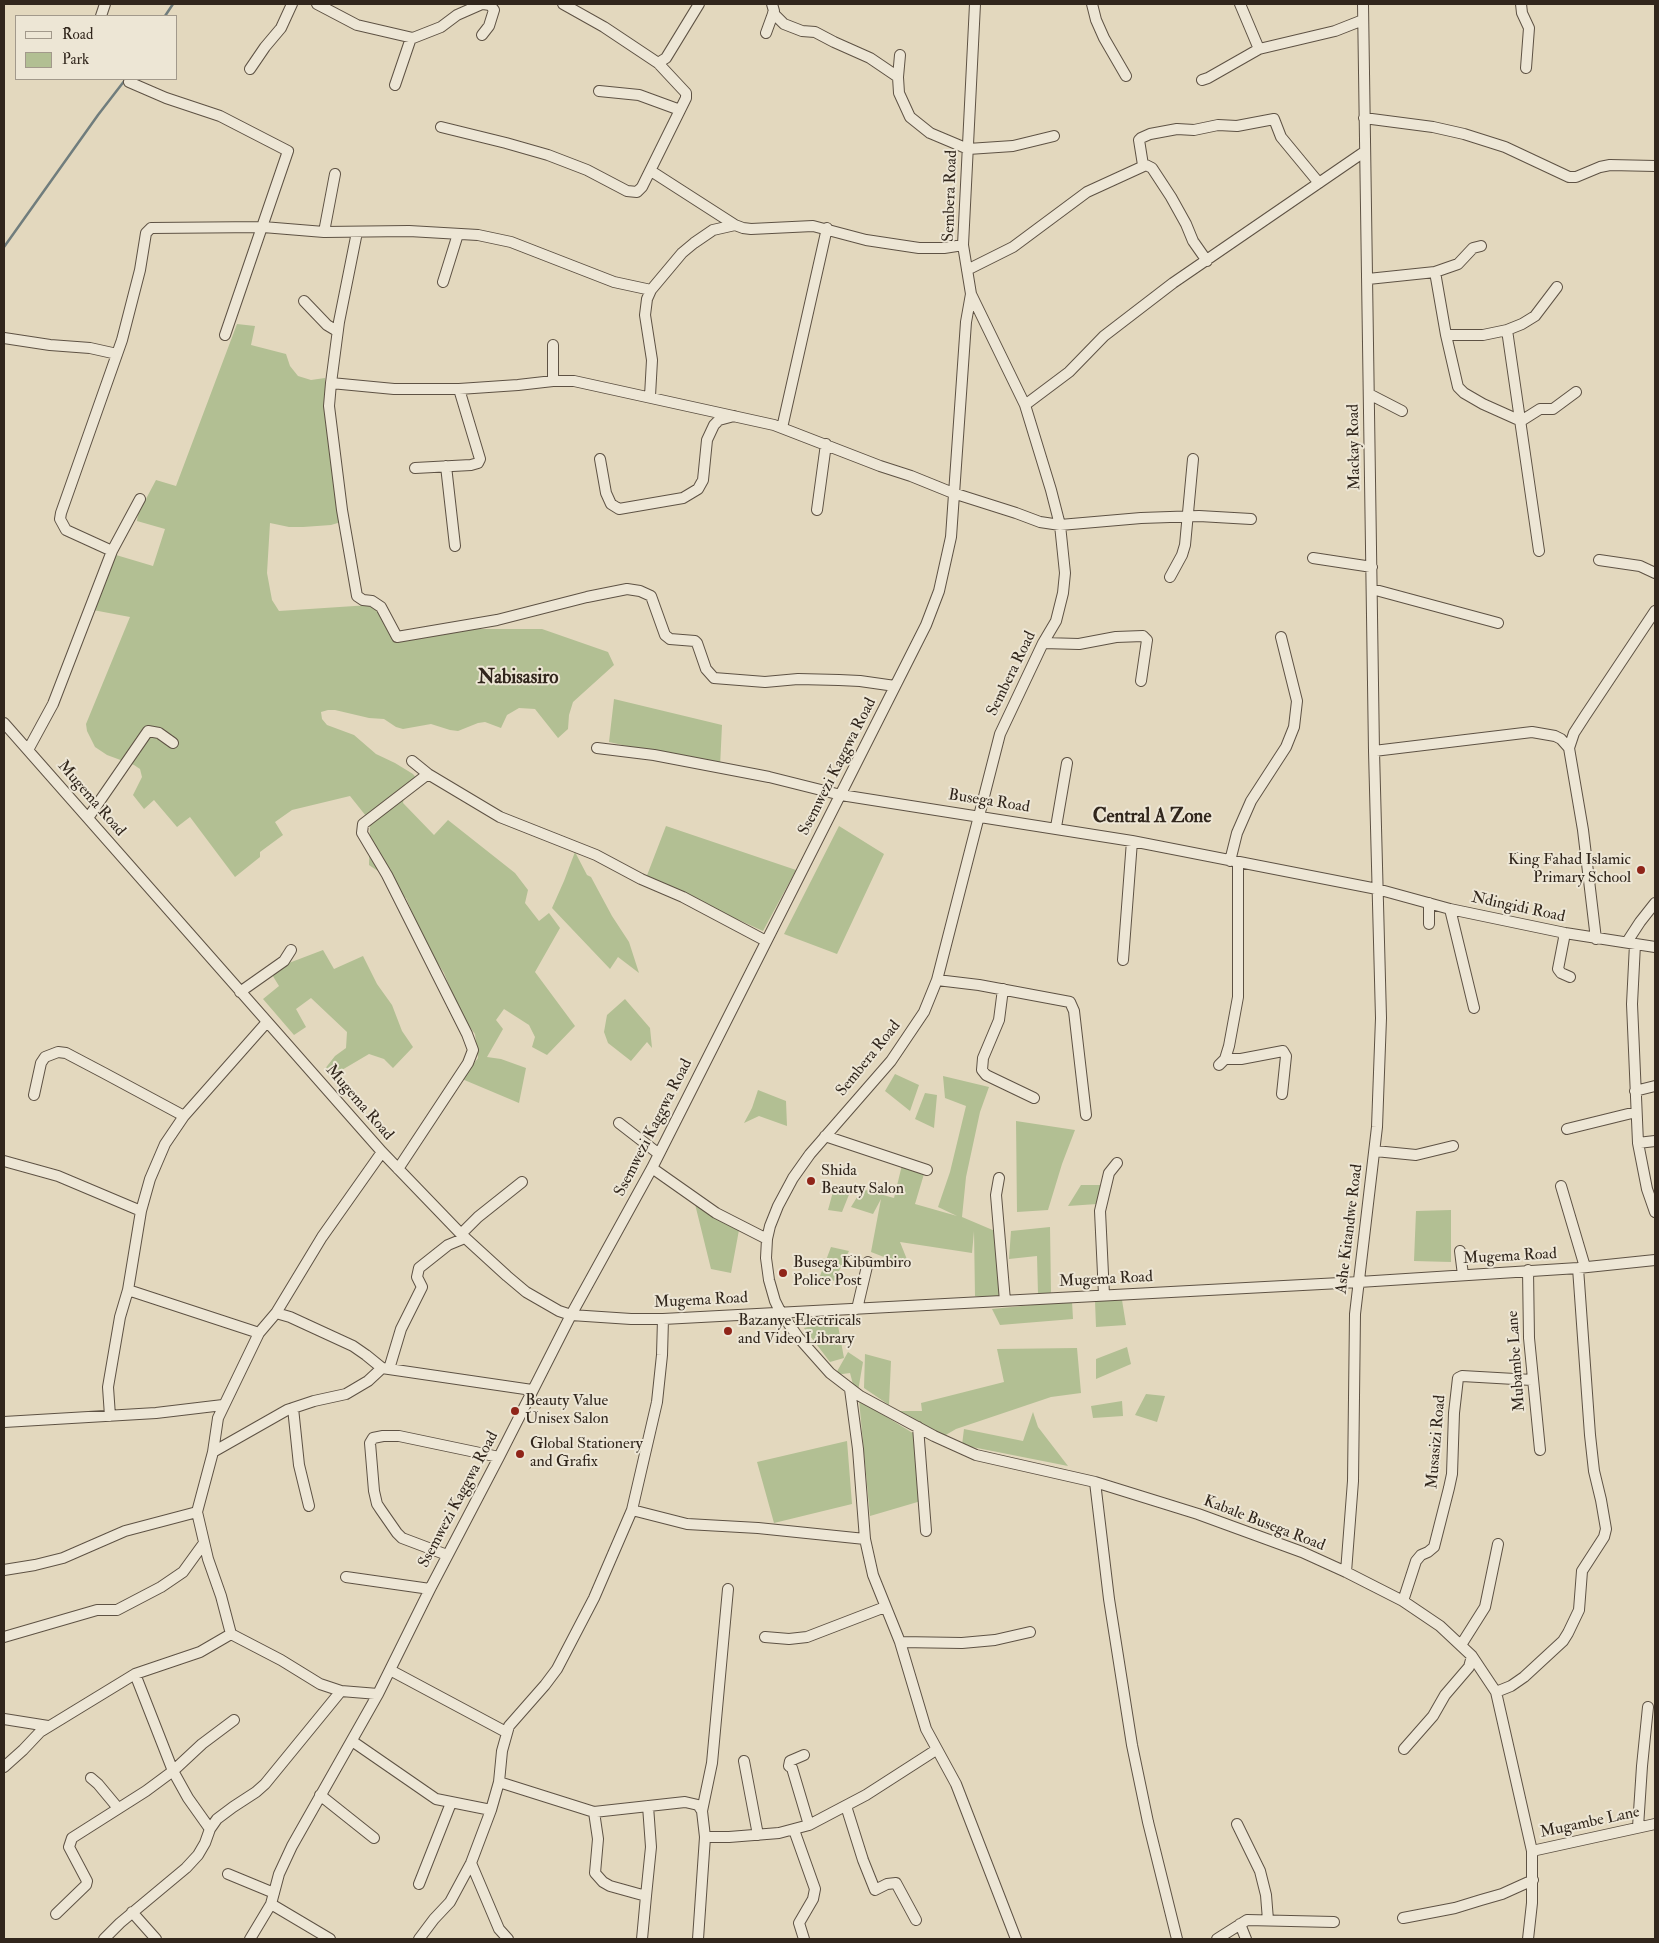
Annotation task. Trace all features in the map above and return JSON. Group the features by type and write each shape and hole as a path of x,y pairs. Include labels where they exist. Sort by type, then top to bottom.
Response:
{"street":[{"path":"250,69 265,46 281,28 292,4"},
{"path":"317,4 357,25 411,38 418,38 432,32 456,15 483,4 497,6 489,26 482,35"},
{"path":"441,127 506,142 548,155 587,170 627,191 637,192 642,187 686,98 686,93 658,63 604,27 562,4"},
{"path":"658,63 666,58 699,4"},
{"name":"Sembera Road","path":"781,1313 775,1301 769,1280 766,1258 770,1226 793,1178 825,1136 902,1046 924,1012 937,980 1000,734 1043,642 1056,621 1063,593 1065,573 1060,525 1025,405 972,294 963,245 975,4"},
{"path":"1092,4 1096,20 1104,38 1126,76"},
{"path":"1240,4 1259,49"},
{"name":"Mackay Road","path":"1363,4 1376,889"},
{"path":"1521,4 1522,13 1529,28 1526,68"},
{"path":"773,8 784,24 802,31 816,32 870,58 898,77"},
{"path":"766,32 773,8"},
{"path":"1202,80 1259,49 1335,31 1363,20"},
{"path":"395,85 411,38"},
{"path":"900,55 899,93 912,119 930,133 968,149 1013,146 1054,136"},
{"path":"129,82 166,98 220,116 288,151 225,335"},
{"path":"599,91 639,95 680,110"},
{"path":"1364,118 1433,127 1464,134 1505,147 1569,177 1576,177 1600,167 1655,166"},
{"path":"1143,165 1139,140 1150,134 1177,129 1194,130 1218,125 1237,126 1274,119 1281,137 1319,183"},
{"path":"1025,405 1069,372 1104,336 1173,283 1364,152"},
{"path":"967,270 1013,247 1087,192 1143,165 1148,165 1152,168 1175,203 1193,241 1207,260"},
{"path":"651,171 735,225 751,230 813,226 827,228 866,240 919,248 963,245"},
{"path":"324,232 335,174"},
{"path":"650,396 652,360 645,315 647,299 651,290 694,243 713,230 735,225"},
{"path":"112,551 66,530 60,519 117,354 140,270 148,230 151,228 263,227 324,232 409,232 478,235 511,242 614,282 651,290"},
{"path":"782,428 827,228"},
{"path":"357,232 337,331 329,406 342,510 357,596 363,600 372,601 381,607 397,637 497,620 587,596 627,589 640,591 651,596 665,635 670,639 695,641 697,643 706,669 714,678 765,682 798,679 839,680 895,686"},
{"path":"443,282 458,234"},
{"path":"1368,279 1435,272 1458,264 1473,248 1481,246"},
{"path":"1435,272 1446,335 1458,387 1464,393 1521,421"},
{"path":"1446,335 1483,335 1507,330 1535,316 1557,287"},
{"name":"Ssemwezi Kaggwa Road","path":"250,1939 271,1904 279,1874 292,1846 378,1694 571,1314 652,1168 926,624 939,592 951,537 966,322 972,294"},
{"path":"304,301 327,325 337,331"},
{"path":"1507,330 1539,551"},
{"path":"4,338 50,345 90,348 117,354"},
{"path":"553,344 553,381"},
{"path":"331,383 394,389 459,389 574,381 650,396 782,428 953,493 1040,522 1060,525 1141,518 1251,519"},
{"path":"415,468 478,463 480,459 459,389"},
{"path":"1521,421 1540,409 1553,409 1576,392"},
{"path":"1369,394 1402,411"},
{"path":"600,459 606,493 611,504 619,509 683,498 698,489 703,480 707,440 714,425 719,420 735,416"},
{"path":"817,510 826,444"},
{"path":"1170,577 1182,555 1185,545 1192,459"},
{"path":"446,466 455,546"},
{"path":"28,750 53,704 112,551 140,500"},
{"path":"1312,558 1372,567"},
{"path":"1599,560 1640,566 1655,573"},
{"path":"1372,589 1498,623"},
{"path":"1596,939 1583,830 1569,748 1574,733 1655,612"},
{"path":"1043,642 1079,644 1142,636 1147,640 1141,681"},
{"path":"1281,637 1297,701 1294,727 1286,748 1251,801 1237,833 1234,862 1238,997 1233,1030 1222,1062 1283,1051 1286,1056 1282,1094"},
{"name":"Mugema Road","path":"4,722 398,1169 463,1236 526,1292 543,1303 571,1314 631,1319 663,1319 1359,1282 1581,1268 1655,1260"},
{"path":"88,818 148,731 158,733 173,743"},
{"path":"1374,752 1532,732 1555,736 1561,739 1569,748"},
{"name":"Busega Road","path":"597,748 654,755 768,777 841,794 1132,841 1376,889"},
{"path":"412,761 428,774 500,817 596,855 766,941"},
{"path":"1056,828 1067,763"},
{"path":"398,1169 468,1063 473,1050 468,1034 387,875 362,833 363,824 428,774"},
{"path":"1123,960 1132,841"},
{"name":"Ndingidi Road","path":"1376,889 1450,909 1565,934 1655,947"},
{"name":"Ashe Kitandwe Road","path":"1346,1572 1353,1490 1356,1314 1375,1151 1380,1074 1381,1018 1376,889"},
{"path":"1429,903 1429,924"},
{"path":"1655,903 1640,922 1631,943 1638,1143 1647,1189 1655,1212"},
{"path":"1450,909 1474,1008"},
{"path":"1565,934 1558,969 1561,973 1570,977"},
{"path":"240,992 284,961 291,950"},
{"path":"937,980 1003,989 1070,1002 1074,1011 1086,1115"},
{"path":"1003,989 998,1020 981,1066 986,1075 1034,1098"},
{"path":"110,1416 108,1393 120,1316 128,1290 141,1211 150,1179 165,1144 184,1116 267,1022"},
{"path":"34,1095 41,1063 45,1057 58,1052 66,1053 184,1116"},
{"path":"1635,1091 1655,1086"},
{"path":"1567,1129 1636,1112"},
{"path":"619,1123 659,1154"},
{"path":"825,1136 927,1170"},
{"path":"1638,1143 1655,1141"},
{"path":"1375,1151 1416,1155 1453,1146"},
{"path":"378,1694 341,1691 320,1684 281,1660 231,1634 204,1543 197,1512 223,1405 259,1333 276,1313 322,1237 382,1152"},
{"path":"4,1161 58,1176 141,1211"},
{"path":"1104,1295 1100,1211 1109,1173 1117,1163"},
{"path":"652,1168 716,1213 767,1239"},
{"path":"999,1178 996,1195 1005,1301"},
{"path":"213,1452 293,1408 346,1394 385,1369 401,1329 422,1287 417,1277 419,1268 448,1245 463,1236 478,1217 522,1182"},
{"path":"1496,1692 1524,1678 1568,1633 1579,1610 1582,1571 1604,1537 1606,1529 1602,1500 1594,1471 1590,1436 1581,1268 1562,1186"},
{"path":"1460,1252 1462,1275"},
{"path":"857,1309 868,1262"},
{"name":"Mubambe Lane","path":"1528,1270 1527,1302 1532,1380 1540,1450"},
{"path":"128,1290 259,1333"},
{"path":"276,1313 296,1320 352,1346 385,1369 532,1390"},
{"name":"Kabale Busega Road","path":"781,1313 814,1356 830,1373 850,1389 945,1442 976,1454 1095,1482 1198,1514 1302,1552 1402,1601 1440,1626 1472,1656 1496,1692 1532,1851 1533,1880 1528,1939"},
{"path":"419,1939 450,1902 470,1863 491,1810 499,1782 506,1732 514,1719 536,1696 557,1668 594,1598 632,1510 656,1402 662,1355 663,1319"},
{"name":"Musasizi Road","path":"1402,1601 1416,1561 1421,1555 1434,1547 1449,1488 1452,1474 1454,1413 1458,1376 1532,1380"},
{"path":"850,1389 858,1449 865,1539 873,1575 900,1642 920,1710 936,1750 956,1784 1016,1939"},
{"path":"4,1422 110,1416 223,1405"},
{"path":"293,1408 300,1465 309,1506"},
{"path":"918,1427 926,1531"},
{"path":"447,1555 402,1538 381,1510 377,1504 374,1491 370,1443 373,1438 399,1436 499,1457"},
{"path":"1095,1482 1109,1598 1132,1745 1148,1822 1177,1939"},
{"path":"632,1510 687,1524 758,1528 865,1539"},
{"path":"4,1570 63,1558 126,1531 197,1512"},
{"path":"4,1637 97,1610 117,1610 183,1572 204,1543"},
{"path":"1461,1645 1485,1606 1498,1544"},
{"path":"346,1578 430,1589"},
{"path":"698,1939 706,1837 702,1811 712,1763 728,1589"},
{"path":"765,1637 789,1639 807,1637 885,1607"},
{"path":"900,1642 962,1643 994,1640 1030,1632"},
{"path":"4,1767 48,1726 135,1674 200,1652 231,1634"},
{"path":"1404,1748 1433,1716 1445,1695 1469,1667 1472,1656"},
{"path":"390,1670 506,1732"},
{"path":"135,1674 173,1771 188,1798 210,1829"},
{"path":"104,1939 132,1912 186,1868 205,1843 210,1829 225,1813 265,1784 341,1691"},
{"path":"1638,1827 1648,1707"},
{"path":"4,1719 48,1726"},
{"path":"56,1914 86,1885 87,1881 69,1847 72,1838 146,1791 234,1720"},
{"path":"352,1741 436,1799 491,1810"},
{"path":"706,1837 758,1835 794,1830 809,1825 846,1806 936,1750"},
{"path":"804,1755 790,1761 789,1766 792,1768 809,1825"},
{"path":"744,1761 758,1835"},
{"path":"91,1778 118,1808"},
{"path":"499,1782 594,1812 690,1802 698,1805 702,1811"},
{"path":"320,1795 374,1838"},
{"path":"419,1884 451,1803"},
{"path":"642,1939 651,1847 648,1806"},
{"path":"846,1806 863,1860 875,1890 887,1884 896,1883 916,1920"},
{"path":"594,1812 598,1839 594,1870 597,1876 610,1886 646,1896"},
{"path":"1237,1824 1260,1872 1266,1895 1268,1920"},
{"name":"Mugambe Lane","path":"1532,1851 1655,1824"},
{"path":"794,1830 815,1889 814,1900 799,1923 804,1939"},
{"path":"470,1863 499,1929 508,1939"},
{"path":"228,1874 274,1893"},
{"path":"1403,1918 1455,1908 1502,1894 1533,1880"},
{"path":"271,1904 323,1938"},
{"path":"132,1912 156,1939"},
{"path":"1217,1939 1246,1920 1334,1922"},
{"path":"1240,1924 1246,1939"}],"green space":[{"path":"237,324 255,326 251,345 286,354 290,366 298,376 311,380 325,378 325,419 341,522 331,525 303,527 289,527 270,523 267,573 272,600 279,611 385,604 395,634 452,629 542,629 608,652 614,665 573,702 569,715 568,729 558,738 535,709 519,708 507,715 501,728 485,722 458,731 431,724 403,729 384,719 369,718 335,710 321,712 322,719 327,725 354,735 376,754 413,774 417,779 405,790 403,803 434,835 448,820 515,873 528,890 525,903 539,921 549,913 560,928 535,972 575,1026 547,1055 532,1047 535,1037 529,1025 504,1009 496,1020 503,1029 487,1057 501,1059 526,1068 519,1103 462,1079 478,1058 475,1034 461,1015 444,973 425,943 406,898 397,893 390,868 378,871 369,865 370,821 350,796 292,810 275,822 283,835 260,852 260,857 235,877 190,817 177,827 154,800 144,809 133,795 142,777 140,769 107,755 95,747 87,731 86,724 130,617 93,610 116,555 153,566 165,529 137,521 138,514 156,480 176,486"},
{"path":"614,699 722,725 720,767 609,742"},
{"path":"666,826 796,870 763,931 646,878"},
{"path":"839,826 884,854 837,954 784,934"},
{"path":"575,852 587,875 591,877 612,916 629,942 639,973 618,957 610,969 552,908"},
{"path":"323,950 334,969 363,956 377,984 392,1005 402,1031 413,1047 393,1068 384,1059 369,1054 330,1077 324,1070 335,1056 346,1048 347,1032 311,998 296,1009 306,1027 294,1035 263,999 279,986 271,973 281,966"},
{"path":"625,999 650,1028 652,1048 647,1042 631,1061 608,1043 604,1032 607,1015"},
{"path":"895,1074 919,1085 910,1111 885,1091"},
{"path":"943,1076 989,1087 980,1112 966,1177 962,1217 995,1231 1001,1300 975,1296 974,1231 972,1253 900,1242 910,1267 871,1252 881,1199 873,1214 851,1207 862,1189 894,1198 902,1165 924,1174 915,1204 957,1216 938,1207 950,1172 966,1106 945,1098"},
{"path":"758,1090 786,1101 787,1126 759,1116 744,1123 752,1108"},
{"path":"925,1093 937,1095 934,1128 915,1119"},
{"path":"1016,1121 1075,1130 1048,1210 1017,1212"},
{"path":"1081,1185 1102,1185 1097,1204 1068,1206"},
{"path":"834,1188 850,1192 842,1212 828,1210"},
{"path":"695,1204 739,1230 731,1273 711,1269"},
{"path":"1451,1210 1451,1262 1414,1261 1416,1211"},
{"path":"1050,1227 1051,1293 1038,1294 1037,1256 1009,1259 1011,1231"},
{"path":"831,1247 849,1251 834,1281 820,1276"},
{"path":"1122,1300 1126,1325 1096,1327 1095,1301"},
{"path":"1072,1301 1073,1319 1000,1325 992,1309"},
{"path":"837,1320 844,1358 830,1362 804,1328"},
{"path":"1127,1347 1131,1364 1096,1379 1096,1359"},
{"path":"1077,1348 1081,1393 1051,1397 956,1429 944,1436 897,1411 922,1411 921,1403 1004,1382 997,1349"},
{"path":"848,1352 863,1362 858,1391 854,1388 850,1373 835,1375"},
{"path":"865,1354 891,1361 889,1405 864,1388"},
{"path":"1146,1394 1165,1396 1157,1422 1135,1415"},
{"path":"859,1400 916,1435 921,1501 870,1516"},
{"path":"1122,1401 1123,1416 1093,1418 1091,1406"},
{"path":"1033,1412 1038,1427 1068,1466 962,1445 964,1429 1023,1441"},
{"path":"847,1441 852,1504 774,1523 757,1462"}],"waterway":[{"path":"166,15 173,4"},
{"path":"4,247 125,80"}],"place":[{"name":"King Fahad Islamic Primary School","path":"1641,870"},
{"name":"Shida Beauty Salon","path":"811,1181"},
{"name":"Busega Kibumbiro Police Post","path":"783,1273"},
{"name":"Bazanye Electricals and Video Library","path":"728,1331"},
{"name":"Beauty Value Unisex Salon","path":"515,1411"},
{"name":"Global Stationery and Grafix","path":"520,1454"}],"district":[{"name":"Nabisasiro","path":"518,679"},
{"name":"Central A Zone","path":"1152,818"}]}
